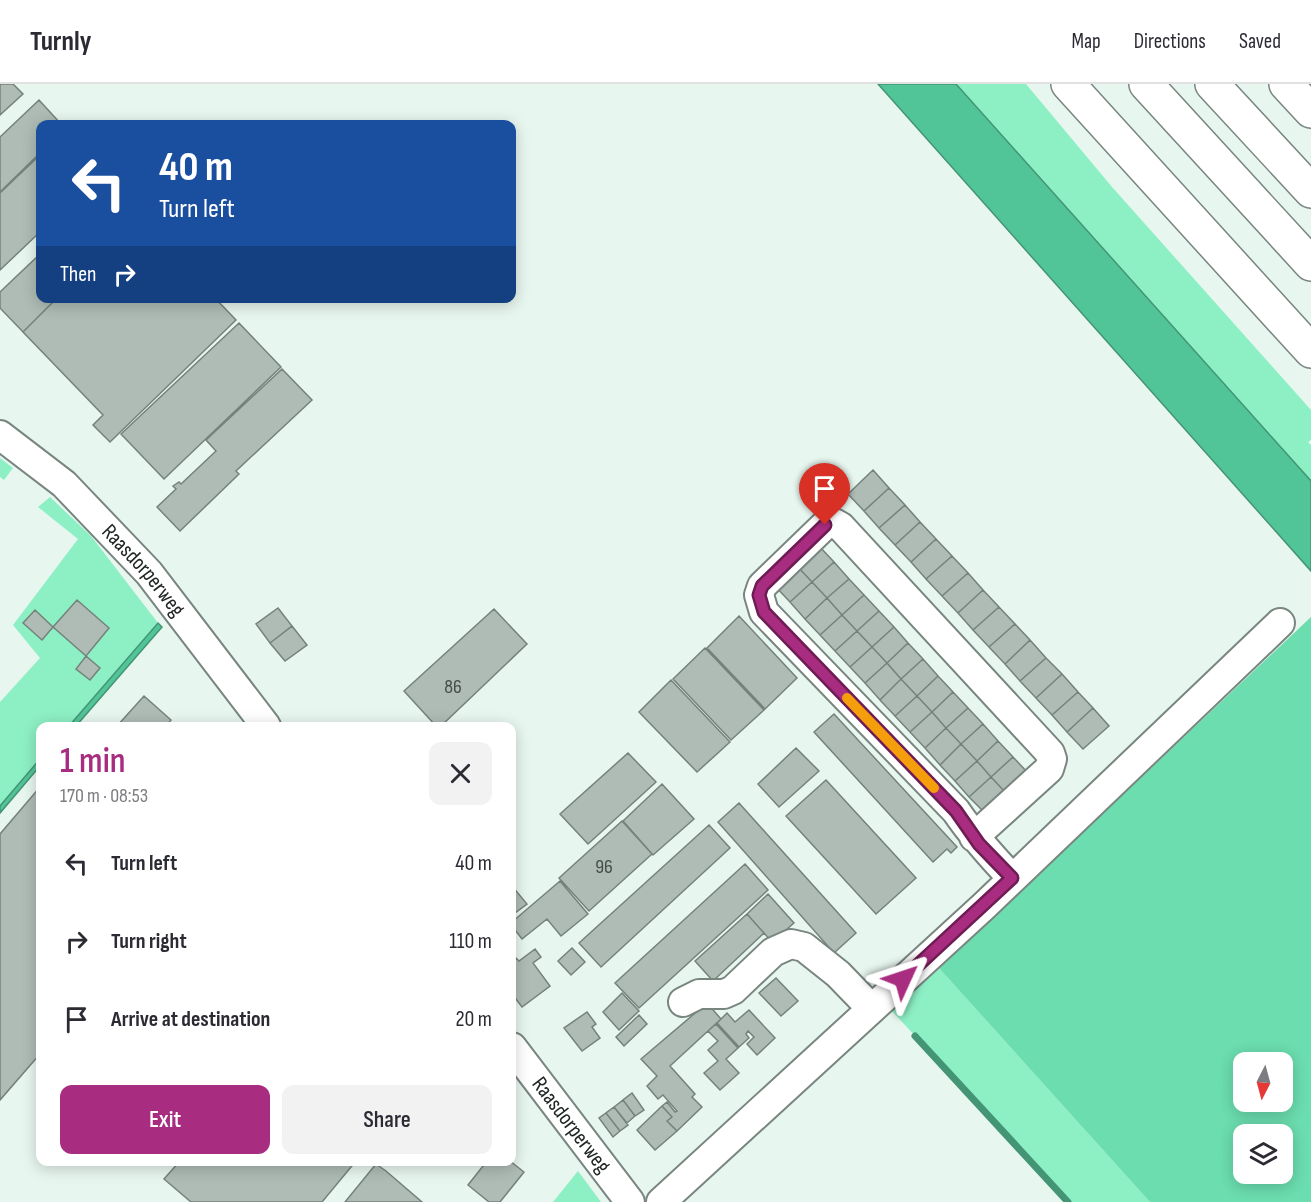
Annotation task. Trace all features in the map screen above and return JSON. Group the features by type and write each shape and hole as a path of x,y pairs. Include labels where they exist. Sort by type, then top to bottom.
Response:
{"highway":[{"path":"1068,84 1311,351"},
{"path":"1146,84 1311,264"},
{"path":"1212,84 1311,191"},
{"path":"1286,84 1311,111"}],"street":[{"name":"Raasdorperweg","path":"0,435 64,484 149,573 263,722"},
{"path":"974,837 1049,769 1052,759 1050,753 841,527 834,523 825,525 762,586 759,595 760,605 764,612 956,811 974,837 1012,878"},
{"path":"661,1202 1012,878 1280,623"},
{"path":"683,1002 699,994 724,994 733,990 773,952 791,944 804,946 838,974 871,1008"},
{"name":"Raasdorperweg","path":"516,1052 630,1202"}],"shaded area":[{"path":"878,84 956,84 1311,481 1311,571"},
{"path":"956,84 1026,84 1112,187 1311,410 1311,440 1308,442 1311,445 1311,481"},
{"path":"0,458 13,468 4,480 0,477"},
{"path":"50,497 91,536 158,623 72,722 36,722 36,764 0,806 0,702 40,658 13,625 78,539 38,507"},
{"path":"1311,617 1311,1202 1150,1202 939,968"},
{"path":"158,623 162,627 79,722 72,722"},
{"path":"36,764 36,771 0,813 0,806"},
{"path":"939,968 1150,1202 1069,1202 891,1010"},
{"path":"578,1171 601,1202 553,1202"}],"building":[{"path":"0,84 13,84 23,94 0,115"},
{"path":"39,100 57,120 36,120 36,157 0,192 0,137"},
{"path":"36,159 36,236 0,270 0,193"},
{"path":"36,258 36,303 52,303 23,332 0,308 0,292"},
{"path":"52,303 220,303 236,320 110,442 93,425 103,415 23,332"},
{"path":"239,323 281,367 164,479 121,434"},
{"path":"282,369 312,400 236,471 239,474 180,531 157,507 176,489 173,486 179,482 181,484 216,451 206,440"},
{"path":"873,470 889,488 864,511 848,494"},
{"path":"889,488 905,505 879,528 864,511"},
{"path":"905,505 920,522 895,545 879,528"},
{"path":"920,522 936,539 911,562 895,545"},
{"path":"936,539 952,556 926,579 911,562"},
{"path":"819,546 834,562 812,582 797,566"},
{"path":"952,556 968,573 942,596 926,579"},
{"path":"834,562 849,579 827,598 812,582"},
{"path":"797,566 812,582 790,602 775,586"},
{"path":"968,573 983,590 958,613 942,596"},
{"path":"849,579 864,595 842,615 827,598"},
{"path":"812,582 827,598 805,619 790,602"},
{"path":"983,590 999,607 973,630 958,613"},
{"path":"864,595 879,611 857,631 842,615"},
{"path":"827,598 842,615 820,635 805,619"},
{"path":"77,600 109,628 86,656 53,627"},
{"path":"999,607 1015,624 989,647 973,630"},
{"path":"278,608 292,626 270,643 256,624"},
{"path":"494,609 527,644 445,722 432,722 404,691"},
{"path":"35,610 53,627 42,640 23,623"},
{"path":"879,611 894,627 872,647 857,631"},
{"path":"842,615 857,631 835,651 820,635"},
{"path":"739,616 797,678 765,709 707,648"},
{"path":"1015,624 1030,640 1005,664 989,647"},
{"path":"292,626 307,645 285,661 270,643"},
{"path":"894,627 908,643 887,663 872,647"},
{"path":"857,631 872,647 850,667 835,651"},
{"path":"1030,640 1046,658 1020,681 1005,664"},
{"path":"908,643 923,659 901,679 887,663"},
{"path":"872,647 887,663 865,683 850,667"},
{"path":"705,648 764,710 731,740 673,679"},
{"path":"86,656 100,668 90,680 76,669"},
{"path":"1046,658 1062,674 1036,698 1020,681"},
{"path":"923,659 938,676 917,696 901,679"},
{"path":"887,663 901,679 880,700 865,683"},
{"path":"1062,674 1078,692 1052,715 1036,698"},
{"path":"938,676 953,692 932,712 917,696"},
{"path":"901,679 917,696 895,716 880,700"},
{"path":"671,680 730,742 697,772 639,712"},
{"path":"953,692 968,708 946,728 932,712"},
{"path":"1078,692 1093,708 1067,732 1052,715"},
{"path":"144,696 171,720 169,722 121,722"},
{"path":"917,696 932,712 910,732 895,716"},
{"path":"968,708 983,724 961,744 946,728"},
{"path":"1093,708 1109,726 1083,749 1067,732"},
{"path":"932,712 946,728 925,748 910,732"},
{"path":"834,714 957,847 951,853 947,849 933,862 814,732"},
{"path":"983,724 998,741 977,761 961,744"},
{"path":"946,728 961,744 940,765 925,748"},
{"path":"998,741 1013,757 991,777 977,761"},
{"path":"961,744 977,761 955,781 940,765"},
{"path":"796,748 819,771 779,807 758,784"},
{"path":"628,753 656,782 588,844 560,814"},
{"path":"1013,757 1028,773 1006,793 991,777"},
{"path":"977,761 991,777 969,797 955,781"},
{"path":"991,777 1006,793 985,813 969,797"},
{"path":"826,780 916,878 876,914 786,816"},
{"path":"662,784 694,819 653,855 623,821"},
{"path":"36,792 36,1059 0,1100 0,834"},
{"path":"739,803 856,933 834,953 718,822"},
{"path":"622,821 652,854 589,911 559,878"},
{"path":"709,825 730,848 601,967 579,943"},
{"path":"745,864 768,890 639,1008 615,983"},
{"path":"560,881 588,914 561,936 547,919 522,939 516,931 516,919"},
{"path":"516,891 527,904 516,912"},
{"path":"768,894 794,923 772,942 747,914"},
{"path":"747,914 764,933 713,981 695,961"},
{"path":"572,948 585,962 571,975 558,961"},
{"path":"535,949 541,957 533,963 550,986 522,1007 516,999 516,958 519,961"},
{"path":"776,978 798,1001 781,1016 759,993"},
{"path":"622,993 639,1011 619,1030 603,1012"},
{"path":"707,1003 721,1019 670,1066 695,1094 692,1097 702,1107 677,1131 667,1121 672,1117 662,1106 667,1102 675,1112 677,1111 663,1095 658,1099 647,1086 657,1076 641,1059"},
{"path":"749,1010 775,1038 757,1055 747,1044 754,1037 748,1031 746,1034 749,1038 739,1047 717,1023 727,1013 735,1022"},
{"path":"587,1012 596,1024 592,1027 600,1038 582,1051 564,1028"},
{"path":"639,1015 647,1024 624,1046 616,1037"},
{"path":"716,1024 738,1048 726,1059 739,1073 720,1090 704,1073 718,1061 708,1050 718,1041 708,1031"},
{"path":"632,1093 644,1110 635,1116 623,1100"},
{"path":"623,1100 635,1116 627,1123 614,1107"},
{"path":"662,1106 672,1117 667,1121 677,1131 655,1150 637,1130"},
{"path":"614,1107 628,1125 620,1131 606,1113"},
{"path":"606,1113 620,1131 613,1137 599,1118"},
{"path":"176,1166 352,1166 322,1202 191,1202 164,1179"},
{"path":"374,1166 379,1166 422,1202 345,1202"},
{"path":"483,1166 516,1166 524,1172 500,1202 489,1202 468,1185"}],"waterway":[{"path":"915,1036 1068,1202"}],"slow traffic":[{"path":"847,698 934,788"}],"route":[{"path":"825,525 762,586 759,595 760,605 764,612 956,811 979,844 1012,878 903,979"}]}
